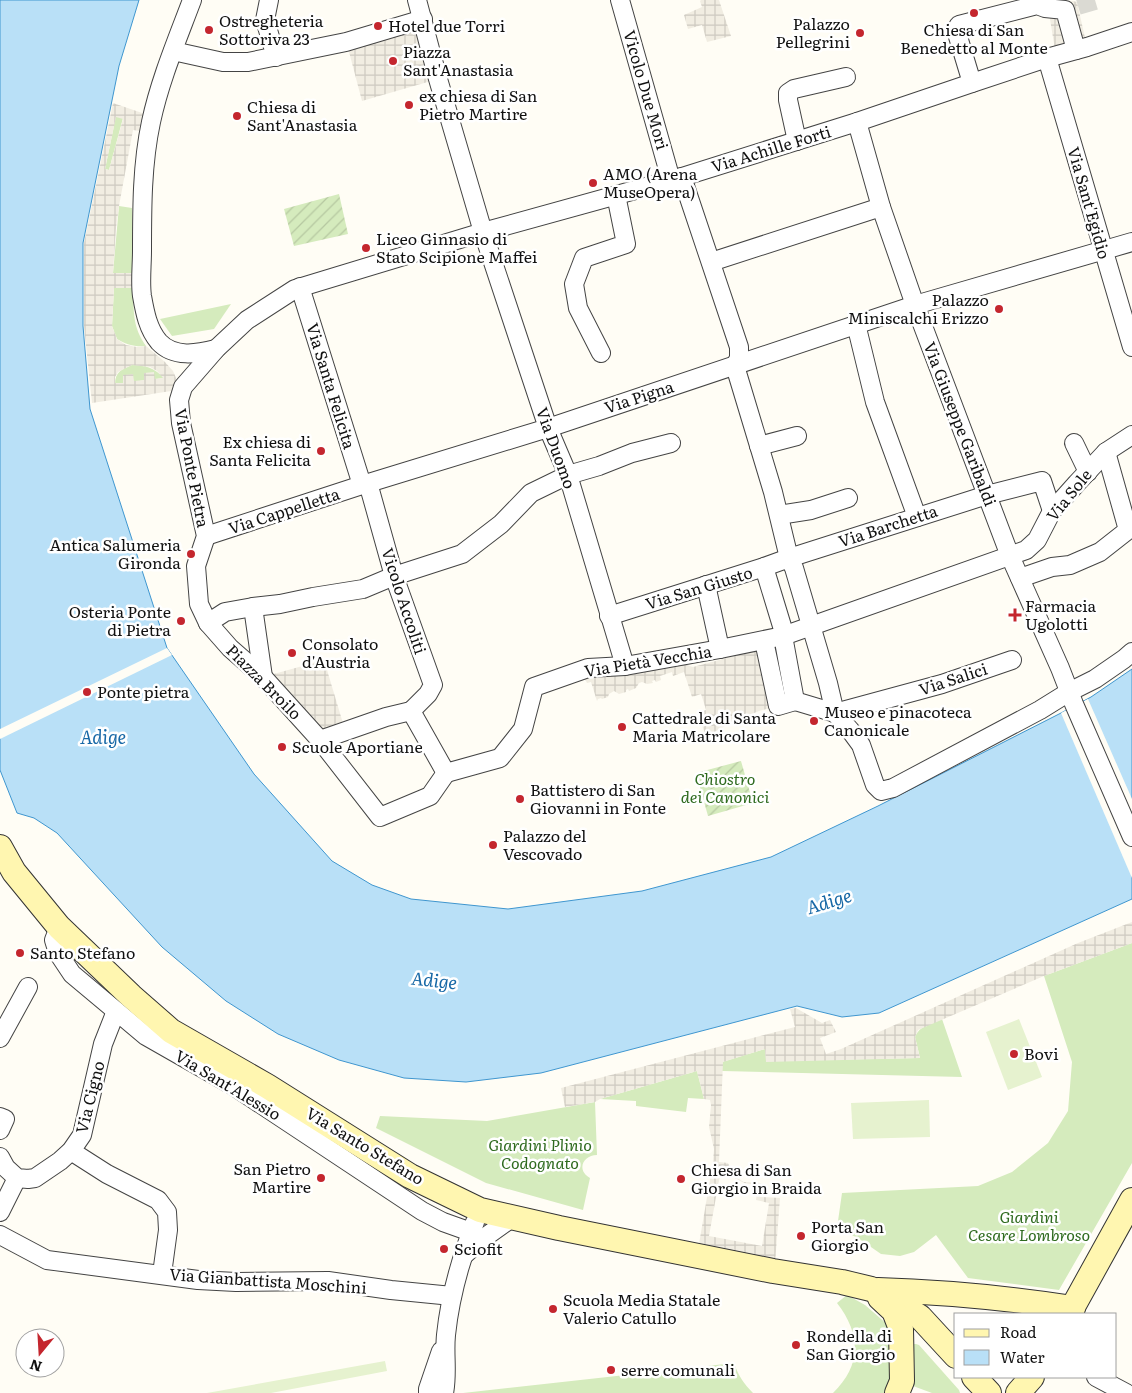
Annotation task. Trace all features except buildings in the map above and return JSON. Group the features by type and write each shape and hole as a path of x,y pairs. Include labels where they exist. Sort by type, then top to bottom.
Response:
{"main road":[{"name":"Via Santo Stefano","path":"0,847 14,872 59,927 131,996 171,1031 267,1086 410,1176 480,1210 773,1271 842,1282 871,1290"},
{"path":"871,1290 920,1291 970,1296 1071,1311 1132,1200"},
{"path":"871,1290 894,1300 920,1317 954,1354"},
{"path":"871,1290 894,1312 901,1328 902,1381 897,1393"},
{"path":"920,1317 933,1303 970,1296"},
{"path":"975,1378 989,1393"},
{"path":"1018,1393 1031,1378"},
{"path":"1036,1393 1037,1378"}],"street":[{"path":"192,0 161,85 151,124 142,209 142,294 151,331 169,350 182,354 199,354 216,349"},
{"path":"269,0 265,20 276,57"},
{"name":"Via Duomo","path":"417,0 483,232 548,428 568,475 625,666"},
{"name":"Vicolo Due Mori","path":"620,0 677,179 711,262 738,347 739,358 735,366"},
{"path":"972,83 956,30 959,26 1037,5 1045,8 1071,8 1076,50"},
{"path":"173,51 223,62 248,62 346,42 423,20"},
{"name":"Via Achille Forti","path":"483,232 677,179 1132,32"},
{"name":"Via Sant'Egidio","path":"1047,58 1132,347"},
{"path":"797,141 788,93 794,89 846,77"},
{"name":"Via Giuseppe Garibaldi","path":"857,122 881,207 915,305 1010,556 1132,837"},
{"path":"601,353 578,308 574,284 584,258 626,244 616,195"},
{"path":"711,262 881,207"},
{"name":"Via Ponte Pietra","path":"208,623 199,604 196,566 206,536 181,423 179,400 183,387 216,349 247,320 295,289 483,232"},
{"name":"Via Pigna","path":"365,484 548,428 915,305 1132,242"},
{"name":"Via Santa Felicita","path":"300,288 365,484"},
{"path":"856,324 875,402 916,517"},
{"path":"735,366 779,515 789,558 794,568 828,683 835,713 861,745 875,785 881,791 893,788 1040,710 1072,698 1132,652"},
{"path":"759,446 797,436"},
{"name":"Via Sole","path":"811,626 1026,550 1037,540 1052,511 1106,452 1132,436"},
{"path":"208,623 226,612 363,589 394,576 462,554 501,524 531,493 568,475 599,466 632,453 671,443"},
{"path":"1074,443 1088,472"},
{"path":"1020,578 1052,567 1070,565 1100,552 1128,530 1106,452"},
{"name":"Via Barchetta","path":"789,558 987,495 1042,481 1052,511"},
{"name":"Via Cappelletta","path":"206,536 365,484"},
{"name":"Vicolo Accoliti","path":"365,484 394,576 433,685 428,694 411,711"},
{"path":"779,515 811,510 848,498"},
{"name":"Via San Giusto","path":"609,616 789,558"},
{"path":"764,567 784,636 795,701"},
{"path":"706,585 720,649"},
{"path":"253,607 263,677"},
{"name":"Piazza Broilo","path":"208,623 230,648 263,677 320,740 380,818 430,796 446,773"},
{"name":"Via Pietà Vecchia","path":"446,773 500,758 523,730 534,687 588,668 625,666 720,649 784,636 811,626"},
{"path":"764,640 778,706 795,701 835,713"},
{"name":"Via Salici","path":"835,713 942,684 1012,660"},
{"path":"320,740 386,717 411,711 446,773"},
{"name":"Via Sant'Alessio","path":"59,927 54,940 58,953 72,974 146,1036 232,1086 422,1211 443,1222 471,1232"},
{"path":"0,1038 28,987"},
{"name":"Via Cigno","path":"17,1178 35,1178 71,1151 82,1135 103,1044 116,1010"},
{"path":"71,1151 107,1174 158,1200 167,1212 168,1230 162,1274"},
{"path":"0,1157 6,1168 17,1178 0,1212"},
{"path":"444,1393 446,1336 452,1296 463,1255 480,1210"},
{"path":"463,1255 513,1217"},
{"name":"Via Gianbattista Moschini","path":"0,1235 47,1260 198,1280 236,1282 328,1281 452,1296"},
{"path":"428,1393 446,1336"},
{"path":"1098,1378 1126,1393"}],"green space":[{"path":"116,116 123,118 109,170 105,169"},
{"path":"339,194 348,234 294,246 284,209"},
{"path":"119,206 132,208 133,273 113,273"},
{"path":"114,288 133,288 136,325 141,339 146,346 131,345 117,339 112,326"},
{"path":"231,304 214,329 172,336 160,319"},
{"path":"132,365 150,368 164,378 155,379 144,374 145,380 134,382 123,376 123,383 115,384 116,377 120,372"},
{"name":"Chiostro dei Canonici","path":"741,761 753,803 708,816 696,773"},
{"name":"Giardini Cesare Lombroso","path":"1132,943 1132,1163 1059,1290 968,1278 936,1235 914,1252 900,1256 881,1254 858,1238 837,1228 842,1193 978,1186 1012,1172 1048,1143 1068,1111 1072,1062 1044,976"},
{"path":"942,1019 962,1077 722,1071 722,1062 765,1049 766,1061 920,1058 915,1037 917,1033 926,1025"},
{"name":"Bovi","path":"1019,1019 1042,1077 1008,1090 986,1032"},
{"path":"697,1071 704,1099 688,1098 686,1112 636,1106 636,1101 600,1099"},
{"path":"929,1100 930,1137 853,1139 851,1103"},
{"name":"Giardini Plinio Codognato","path":"595,1102 597,1155 588,1157 582,1167 583,1171 590,1178 583,1210 486,1183 376,1128 380,1116 487,1121"},
{"path":"847,1295 865,1305 888,1325 893,1349 887,1393 833,1393 849,1371 855,1349 851,1326 837,1303"},
{"path":"914,1344 919,1345 960,1393 932,1393 913,1386 914,1356 912,1346"},
{"path":"385,1361 387,1371 271,1393 207,1393"},
{"path":"734,1363 742,1379 753,1393 463,1393"}],"shaded area":[{"path":"701,0 719,0 731,36 707,42 702,25 688,29 684,15 702,7"},
{"path":"1077,2 1087,47 1056,56 1049,13 1052,5"},
{"name":"Piazza Sant'Anastasia","path":"424,25 438,79 362,101 348,48"},
{"path":"113,103 148,115 146,132 133,130 116,228 113,273 133,273 133,288 114,288 112,326 117,339 126,345 146,346 165,362 173,371 178,390 92,403 84,326 84,243","holes":["116,117 123,119 109,170 105,169","132,365 150,367 163,378 155,379 154,372 144,373 144,380 134,381 133,374 123,375 123,383 115,383 115,377 118,372"]},
{"path":"779,644 795,701 759,711 730,723 706,737 698,713 706,710 701,694 692,697 684,672 673,676 672,672 660,676 661,680 652,681 653,683 639,683 636,688 629,691 628,689 626,692 619,694 614,691 608,697 598,699 597,701 591,682 587,683 585,679 580,678 591,674 644,672 682,664 693,667"},
{"path":"324,660 345,730 320,740 263,677"},
{"path":"1132,922 1132,943 1044,976 918,1030 915,1037 920,1058 766,1062 765,1049 723,1062 719,1162 728,1163 735,1177 744,1182 761,1183 760,1197 780,1198 775,1264 699,1244 714,1149 709,1127 710,1100 704,1099 697,1071 595,1102 565,1107 561,1088 795,1027 790,1009 796,1008 822,1023 830,1020 836,1032 820,1038 826,1054 1078,943","holes":["720,1175 733,1177 744,1183 758,1185 756,1200 769,1203 762,1246 709,1236"]}],"water":[{"name":"Adige","path":"0,0 139,0 119,66 83,243 83,326 90,409 167,648 254,774 332,861 372,885 411,899 508,909 642,891 771,857 878,806 1061,713 1091,697 1132,669 1132,899 879,1013 842,1017 797,1006 541,1073 466,1082 404,1078 339,1060 278,1034 226,1001 162,947 57,833 34,818 17,813 0,770"}],"pier":[{"name":"Ponte pietra","path":"167,648 172,655 0,739 0,729"},
{"path":"1088,699 1132,799 1132,878 1061,713"}],"tunnel":[{"path":"1078,6 1098,0"}],"place":[{"name":"Chiesa di San Benedetto al Monte","path":"974,13"},
{"name":"Hotel due Torri","path":"378,26"},
{"name":"Ostregheteria Sottoriva 23","path":"209,30"},
{"name":"Palazzo Pellegrini","path":"860,33"},
{"name":"Piazza Sant'Anastasia","path":"393,61"},
{"name":"ex chiesa di San Pietro Martire","path":"409,105"},
{"name":"Chiesa di Sant'Anastasia","path":"237,116"},
{"name":"AMO (Arena MuseOpera)","path":"593,183"},
{"name":"Liceo Ginnasio di Stato Scipione Maffei","path":"366,248"},
{"name":"Palazzo Miniscalchi Erizzo","path":"999,309"},
{"name":"Ex chiesa di Santa Felicita","path":"321,451"},
{"name":"Antica Salumeria Gironda","path":"191,554"},
{"name":"Farmacia Ugolotti","path":"1015,615"},
{"name":"Osteria Ponte di Pietra","path":"181,621"},
{"name":"Consolato d'Austria","path":"292,653"},
{"name":"Ponte pietra","path":"87,692"},
{"name":"Museo e pinacoteca Canonicale","path":"814,721"},
{"name":"Cattedrale di Santa Maria Matricolare","path":"622,727"},
{"name":"Scuole Aportiane","path":"282,747"},
{"name":"Battistero di San Giovanni in Fonte","path":"520,799"},
{"name":"Palazzo del Vescovado","path":"493,845"},
{"name":"Santo Stefano","path":"20,953"},
{"name":"Bovi","path":"1014,1054"},
{"name":"San Pietro Martire","path":"321,1178"},
{"name":"Chiesa di San Giorgio in Braida","path":"681,1179"},
{"name":"Porta San Giorgio","path":"801,1236"},
{"name":"Sciofit","path":"444,1249"},
{"name":"Scuola Media Statale Valerio Catullo","path":"553,1309"},
{"name":"Rondella di San Giorgio","path":"796,1345"},
{"name":"serre comunali","path":"611,1370"}]}
